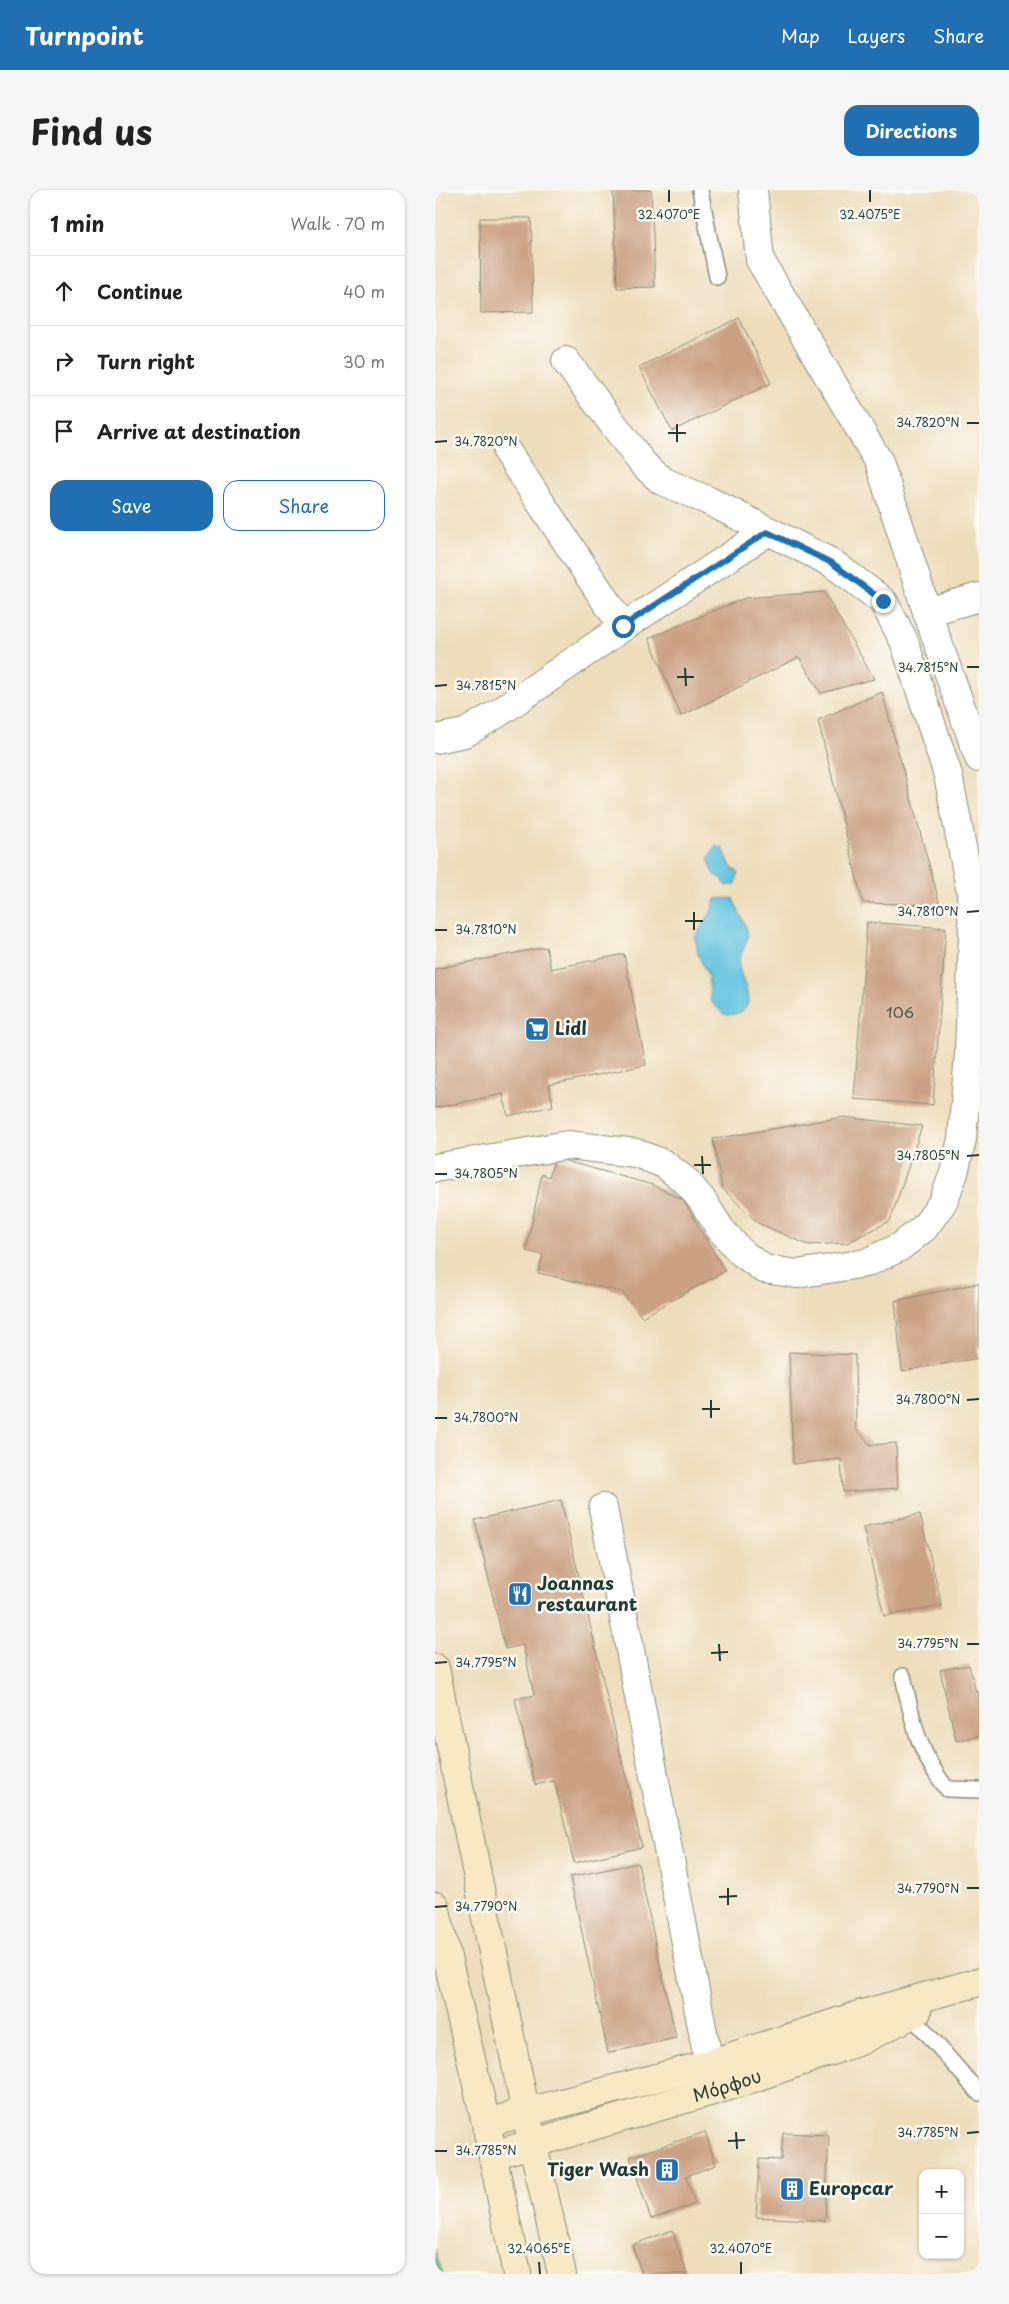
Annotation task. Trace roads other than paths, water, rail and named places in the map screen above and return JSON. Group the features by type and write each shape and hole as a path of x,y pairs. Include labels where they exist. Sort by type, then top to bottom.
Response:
{"street":[{"path":"753,190 761,260 879,462 927,612 979,758"},
{"path":"435,1168 568,1145 636,1153 664,1164 687,1182 702,1200 721,1230 741,1253 764,1269 797,1274 866,1263 900,1247 924,1228 943,1202 954,1173 962,1139 969,1053 973,934 971,893 948,775 904,641 883,601 832,563 767,532 709,501 662,481 643,464 566,361"},
{"path":"507,452 623,626"},
{"path":"435,739 465,733 472,729 623,626 767,532"},
{"path":"927,612 979,598"},
{"path":"603,1508 709,2064"},
{"path":"435,1668 526,2114 563,2274"},
{"path":"435,1906 486,2123 517,2274"},
{"name":"Μόρφου","path":"486,2123 526,2114 709,2064 859,2015 979,1982"},
{"name":"Μόρφου","path":"493,2155 733,2085 860,2040 911,2015 951,1991"}],"lane":[{"path":"699,190 717,277"},
{"path":"903,1676 915,1735 932,1770 947,1789 979,1790"},
{"path":"911,2015 979,2093"}],"water":[{"path":"716,846 723,848 731,867 738,872 736,884 726,886 721,877 714,875 708,858"},
{"path":"733,898 748,935 739,965 748,997 748,1004 737,1013 725,1015 711,1002 708,977 698,954 695,937 710,914 716,899"}],"place":[{"name":"Lidl","path":"537,1029"},
{"name":"Joannas restaurant","path":"520,1594"},
{"name":"Tiger Wash","path":"667,2170"},
{"name":"Europcar","path":"792,2189"}]}
